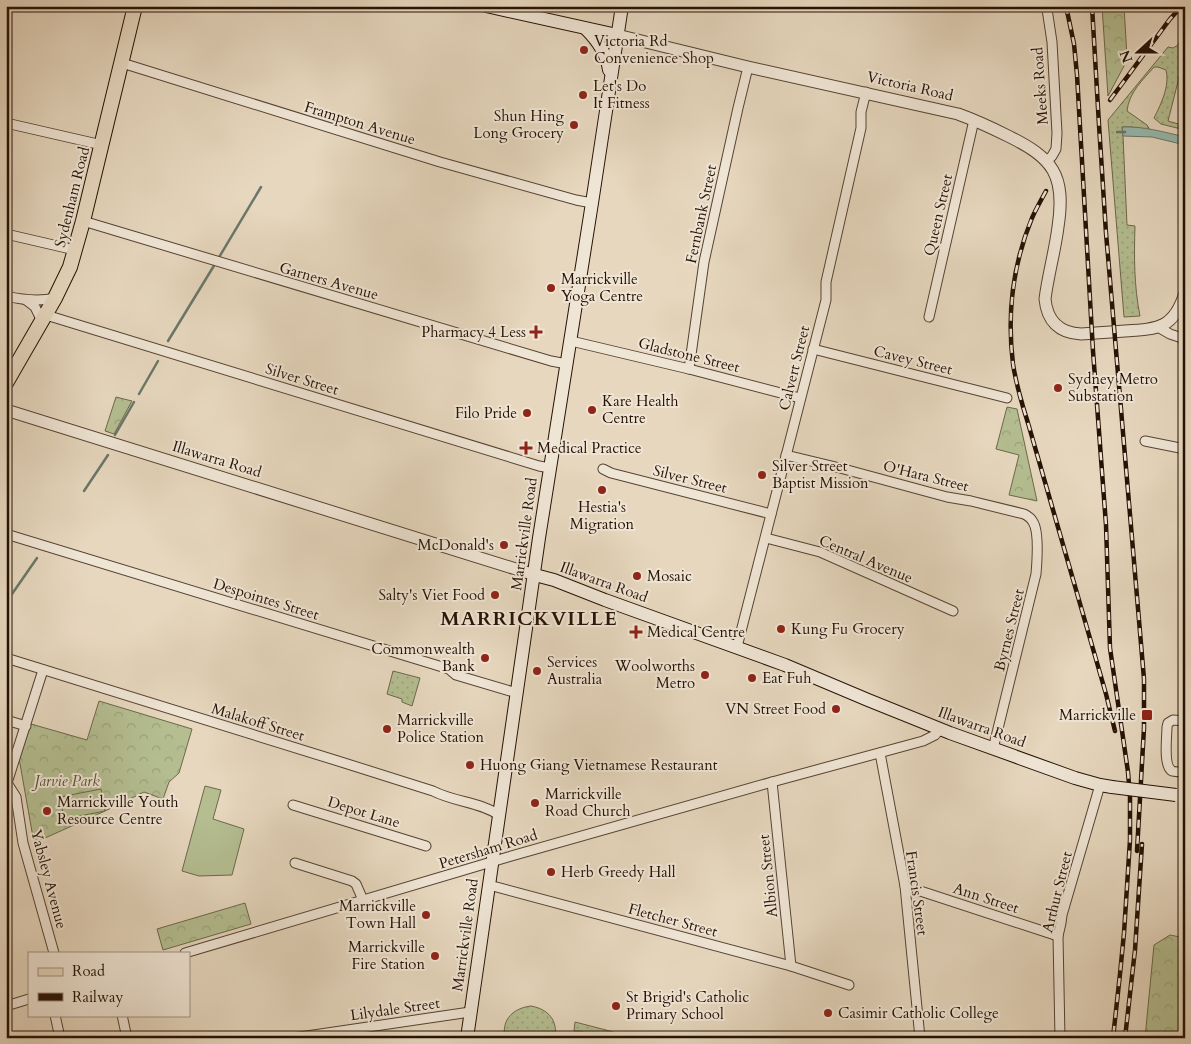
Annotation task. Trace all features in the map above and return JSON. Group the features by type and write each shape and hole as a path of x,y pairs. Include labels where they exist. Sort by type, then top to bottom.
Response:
{"main road":[{"name":"Sydenham Road","path":"6,383 55,298 76,250 136,6"},
{"name":"Victoria Road","path":"486,6 617,35"},
{"name":"Marrickville Road","path":"467,1038 550,468 622,6"},
{"path":"586,29 601,46 608,66 610,83"},
{"name":"Illawarra Road","path":"535,575 549,578 785,665 940,729 1075,778 1106,786 1180,795"}],"street":[{"name":"Meeks Road","path":"1045,6 1052,42 1057,133 1056,149 1047,161"},
{"name":"Victoria Road","path":"617,35 748,67 950,112 974,120 1032,149 1047,161 1054,173 1057,180 1060,204 1058,227 1045,299 1050,318 1072,334 1158,328"},
{"name":"Frampton Avenue","path":"122,63 440,162 592,203"},
{"name":"Fernbank Street","path":"688,369 704,262 748,67"},
{"name":"Calvert Street","path":"737,647 826,300 826,282 861,128 866,92"},
{"name":"Queen Street","path":"930,317 974,120"},
{"path":"6,123 102,145"},
{"name":"Garners Avenue","path":"83,222 551,362 567,364"},
{"path":"6,234 76,250"},
{"path":"1158,328 1175,315 1181,305 1185,292"},
{"path":"6,296 26,300 55,298"},
{"path":"26,300 44,318"},
{"name":"Silver Street","path":"44,318 550,468"},
{"path":"1158,328 1185,339"},
{"name":"Gladstone Street","path":"570,341 800,398"},
{"name":"Cavey Street","path":"813,349 1007,398"},
{"name":"Illawarra Road","path":"6,410 535,575"},
{"path":"1145,441 1185,450"},
{"name":"O'Hara Street","path":"786,454 946,497 1024,514 1030,518"},
{"name":"Silver Street","path":"603,469 611,473 771,514"},
{"name":"Byrnes Street","path":"993,749 1036,574 1036,531 1030,518"},
{"name":"Despointes Street","path":"6,534 449,669 456,675 517,693"},
{"name":"Central Avenue","path":"766,538 820,552 952,611"},
{"name":"Malakoff Street","path":"6,658 433,791 441,796 492,810 499,815"},
{"name":"Yabsley Avenue","path":"44,670 7,783 16,797 23,843 54,952"},
{"path":"6,720 26,726"},
{"path":"1185,721 1173,720 1168,722 1167,761 1173,771 1185,772"},
{"name":"Petersham Road","path":"188,952 492,862 772,782 924,741 935,735 940,729"},
{"name":"Francis Street","path":"880,753 904,886 920,1038"},
{"name":"Albion Street","path":"772,782 791,966"},
{"name":"Arthur Street","path":"1060,1038 1058,936 1062,915 1106,786"},
{"name":"Depot Lane","path":"293,805 426,846"},
{"path":"295,863 352,881 356,884 363,900"},
{"name":"Fletcher Street","path":"489,885 791,966 849,985"},
{"name":"Ann Street","path":"904,886 1058,936"},
{"path":"6,1006 28,999"},
{"name":"Lilydale Street","path":"293,1038 470,1012"},
{"path":"55,1016 60,1038"},
{"path":"122,1016 128,1038"}],"green space":[{"path":"1102,6 1124,6 1127,58 1108,96"},
{"path":"1182,39 1185,40 1185,54 1168,121 1185,126 1185,130 1161,124 1154,118 1164,95 1167,82 1166,70 1158,67 1154,67 1137,87 1128,104 1127,111 1147,125 1150,130 1122,127 1127,225 1135,226 1135,271 1140,316 1124,317 1108,120 1168,47 1173,48"},
{"path":"116,397 132,401 114,434 105,431"},
{"path":"1007,407 1017,409 1037,501 1009,495 1019,455 996,449"},
{"path":"393,671 420,678 412,706 402,702 402,699 387,694"},
{"name":"Jarvie Park","path":"99,701 192,729 179,773 169,782 163,799 144,792 34,843 19,758 31,724 87,740"},
{"path":"205,786 221,790 213,819 244,829 232,875 199,876 182,871"},
{"path":"101,789 105,811 64,819 60,797"},
{"path":"245,903 251,924 163,950 157,929"},
{"path":"1170,935 1185,938 1185,1038 1145,1038 1154,945"},
{"path":"531,1006 537,1007 550,1016 555,1026 555,1038 505,1038 505,1025 510,1016 519,1009"},
{"path":"575,1022 633,1038 587,1038 584,1033 574,1031"}],"water":[{"path":"1122,127 1146,128 1185,137 1185,145 1152,137 1123,136"}],"waterway":[{"path":"1117,132 1125,132"},
{"path":"218,259 261,187"},
{"path":"168,341 215,264"},
{"path":"139,394 158,361"},
{"path":"115,435 134,402"},
{"path":"84,491 108,455"},
{"path":"12,594 37,558"}],"railway":[{"path":"1066,6 1074,44 1077,75 1093,351 1106,525 1110,648 1130,797 1130,840 1124,933 1113,1038"},
{"path":"1092,6 1106,233 1144,679 1144,728 1137,851"},
{"path":"1110,100 1170,19 1182,6"},
{"path":"1046,191 1025,235 1016,271 1011,308 1013,364 1021,401 1115,731"},
{"path":"1125,1038 1135,950 1142,844"}],"place":[{"name":"Victoria Rd Convenience Shop","path":"584,50"},
{"name":"Let's Do It Fitness","path":"583,95"},
{"name":"Shun Hing Long Grocery","path":"574,125"},
{"name":"Marrickville Yoga Centre","path":"551,288"},
{"name":"Pharmacy 4 Less","path":"536,332"},
{"name":"Sydney Metro Substation","path":"1058,388"},
{"name":"Kare Health Centre","path":"592,410"},
{"name":"Filo Pride","path":"527,413"},
{"name":"Medical Practice","path":"526,448"},
{"name":"Silver Street Baptist Mission","path":"762,475"},
{"name":"Hestia's Migration","path":"602,490"},
{"name":"McDonald's","path":"504,545"},
{"name":"Mosaic","path":"637,576"},
{"name":"Salty's Viet Food","path":"495,595"},
{"name":"Kung Fu Grocery","path":"781,629"},
{"name":"Medical Centre","path":"636,632"},
{"name":"Commonwealth Bank","path":"485,658"},
{"name":"Services Australia","path":"537,671"},
{"name":"Woolworths Metro","path":"705,675"},
{"name":"Eat Fuh","path":"752,678"},
{"name":"VN Street Food","path":"836,709"},
{"name":"Marrickville","path":"1147,715"},
{"name":"Marrickville Police Station","path":"387,729"},
{"name":"Huong Giang Vietnamese Restaurant","path":"470,765"},
{"name":"Marrickville Road Church","path":"535,803"},
{"name":"Marrickville Youth Resource Centre","path":"47,811"},
{"name":"Herb Greedy Hall","path":"551,872"},
{"name":"Marrickville Town Hall","path":"426,915"},
{"name":"Marrickville Fire Station","path":"435,956"},
{"name":"St Brigid's Catholic Primary School","path":"616,1006"},
{"name":"Casimir Catholic College","path":"828,1013"}],"district":[{"name":"MARRICKVILLE","path":"529,618"}]}
